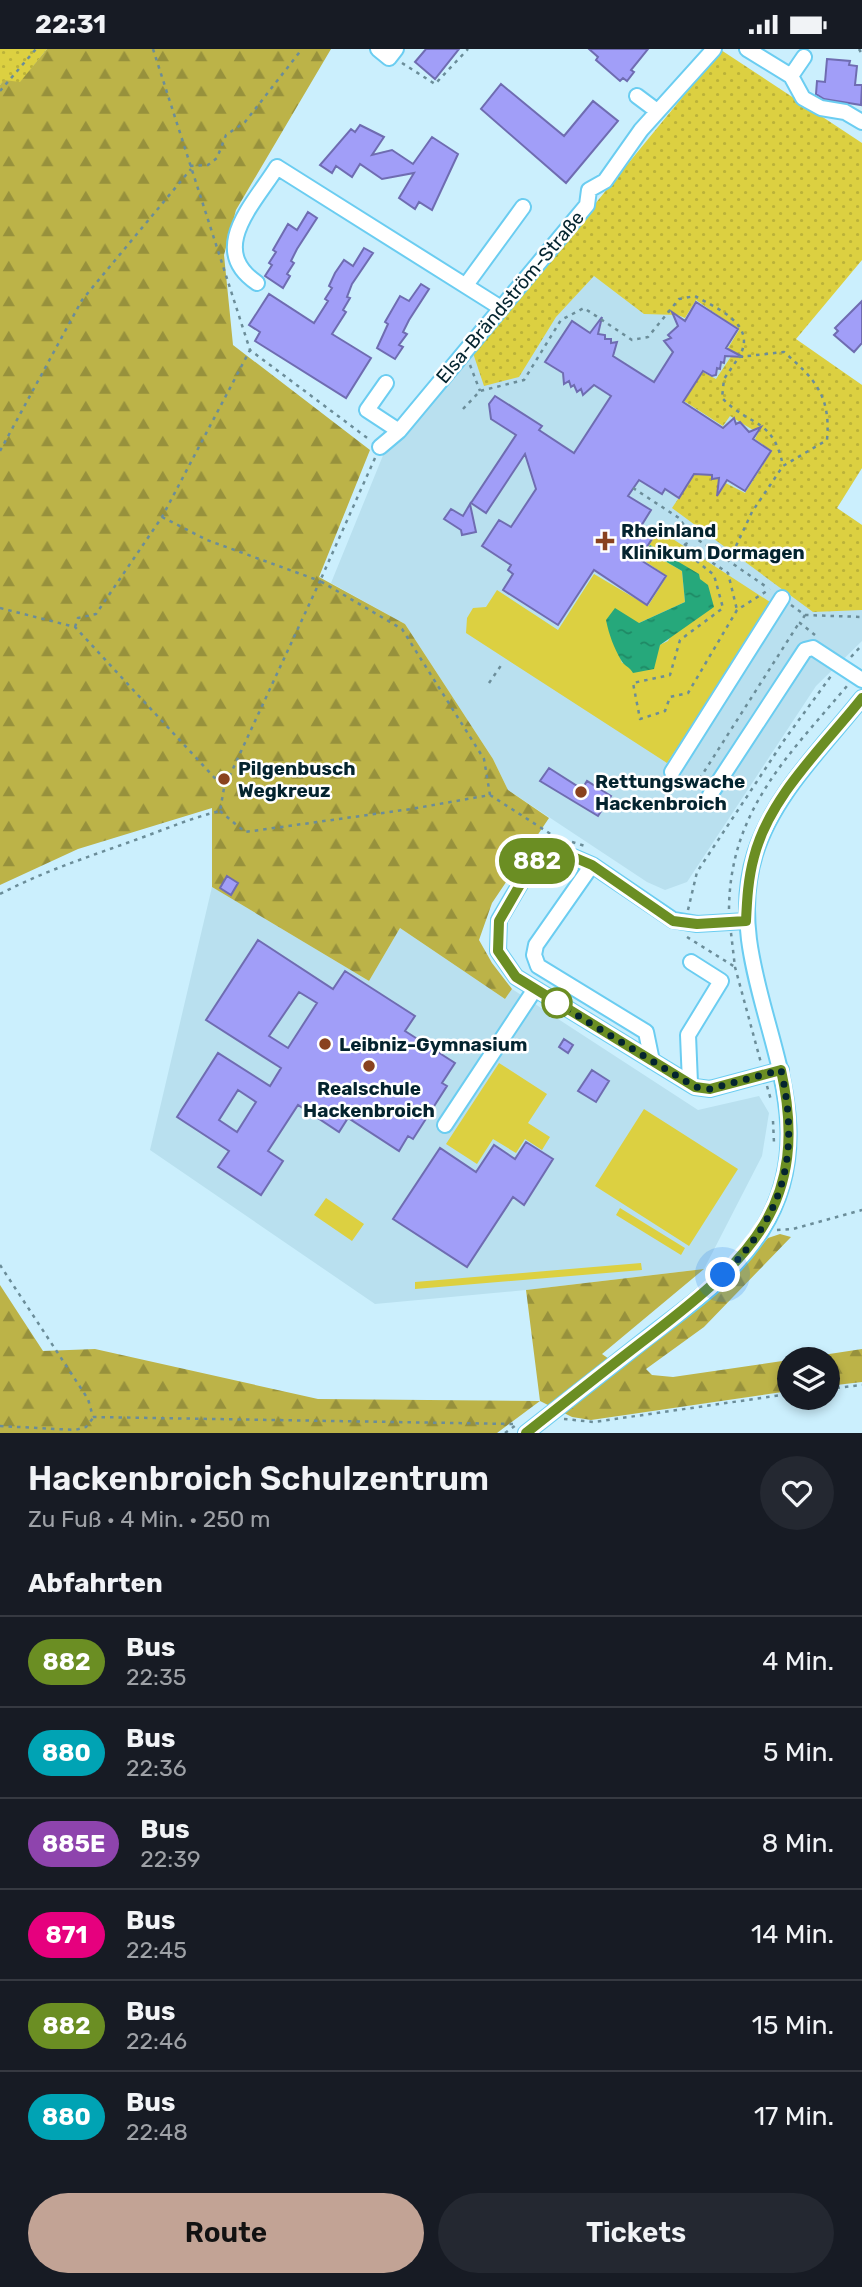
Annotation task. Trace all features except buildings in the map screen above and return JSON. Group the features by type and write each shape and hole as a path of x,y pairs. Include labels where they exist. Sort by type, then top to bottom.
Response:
{"street":[{"name":"Elsa-Brändström-Straße","path":"380,447 399,431 587,205 589,190 605,181 657,111 714,49"},
{"path":"747,49 791,76 803,98 821,108 845,112 862,122"},
{"path":"791,76 804,57"},
{"path":"637,96 657,111"},
{"path":"257,283 242,273 233,256 233,240 277,167 502,308"},
{"path":"466,285 523,207"},
{"path":"386,383 368,410 399,431"},
{"path":"672,772 782,598"},
{"path":"710,795 805,650 813,648 859,678"},
{"path":"525,1426 552,1412 709,1290 738,1261 762,1230 780,1195 788,1162 790,1133 781,1070 751,956 746,921 748,885 765,827 806,767 862,698"},
{"path":"746,921 673,921 592,865 571,856 551,852 532,864 499,921 498,951 516,977 690,1083 710,1089 781,1070"},
{"path":"592,865 537,945 534,955 538,966 646,1032 652,1061"},
{"path":"690,1083 688,1035 721,981 691,962"},
{"path":"445,1125 535,989"}],"path":[{"path":"0,91 36,49"},
{"path":"153,49 250,350 380,447 224,788 220,811"},
{"path":"0,451 82,300 190,167 208,165 217,158 226,135 245,121 302,49"},
{"path":"388,51 426,81 435,84 468,49"},
{"path":"859,49 862,54"},
{"path":"463,409 480,391 524,380 561,320 584,308 632,339 648,337 678,299 695,296 737,320 744,336 744,348 724,379 722,398 732,409 760,424 778,442 783,466"},
{"path":"75,627 78,618 96,614 162,517 250,350"},
{"path":"465,352 480,391"},
{"path":"736,546 752,512 783,466 827,440 829,421 816,379 784,352 739,357"},
{"path":"634,488 679,518 691,535 805,615 862,617"},
{"path":"662,507 667,501"},
{"path":"162,517 207,540 320,581 402,629 484,759 490,795"},
{"path":"691,535 682,550 714,575 723,608 680,640 670,675 634,683 640,719 665,711 670,697 688,693 737,610 770,589"},
{"path":"684,544 728,573 737,610"},
{"path":"0,608 75,627 224,788"},
{"path":"695,786 805,615"},
{"path":"800,623 819,638"},
{"path":"735,967 688,937 685,923 697,872 785,739 840,666 862,645"},
{"path":"489,683 502,664"},
{"path":"775,1093 772,1104 735,967 729,923 734,853 747,818 796,748 859,678"},
{"path":"220,811 245,832 411,810 490,795 562,841 571,856"},
{"path":"0,894 74,860 140,839 180,820 220,811"},
{"path":"772,1117 774,1154"},
{"path":"762,1230 793,1229 862,1210"},
{"path":"0,1265 88,1399 93,1417"},
{"path":"840,1388 862,1385"},
{"path":"552,1412 570,1422 594,1422 777,1396"},
{"path":"93,1417 525,1426"},
{"path":"0,1426 75,1430 86,1427 93,1417"},
{"path":"505,1433 525,1426"}],"shaded area":[{"path":"0,49 47,49 20,83 4,81 0,85"},
{"path":"721,50 862,143 862,260 796,339 862,385 862,468 837,508 862,525 862,610 813,612 672,508 698,469 745,493 772,451 755,439 758,433 730,416 723,426 684,401 703,372 716,379 734,352 728,348 739,330 696,300 685,318 678,315 644,314 594,276 556,317 519,377 484,386 473,353"},
{"name":"Rheinland Klinikum Dormagen","path":"591,208 862,385 862,468 837,508 862,525 862,641 816,686 687,882 665,890 647,882 508,790 493,759 405,624 331,583 384,453"},
{"path":"659,530 773,604 667,763 466,633 467,618 473,608 486,607 497,590 558,630 594,574 648,606 667,576 640,558","holes":["650,545 701,580 668,641 622,663 617,648 639,623 685,602 682,571 658,557 645,554"]},
{"path":"212,887 369,981 400,928 505,999 512,989 698,1110 759,1096 769,1113 762,1156 704,1269 375,1304 150,1150"},
{"path":"499,1063 547,1094 528,1123 550,1137 542,1150 525,1139 516,1153 493,1139 477,1164 446,1144"},
{"path":"644,1109 738,1169 689,1246 595,1186"},
{"path":"326,1198 364,1224 352,1241 314,1215"},
{"path":"620,1208 685,1248 681,1255 616,1215"},
{"path":"641,1263 642,1270 415,1289 415,1282"}],"green space":[{"path":"47,49 331,49 236,210 224,255 233,345 370,450 319,577 405,624 493,759 508,790 549,818 492,903 479,940 512,989 505,999 400,928 369,981 212,887 212,808 78,849 0,885 0,85 4,80 20,82"},
{"path":"780,1234 791,1237 704,1327 646,1369 652,1375 673,1377 777,1362 777,1393 591,1420 572,1417 540,1401 526,1290 704,1269 602,1354 619,1366 743,1266 768,1238"},
{"path":"0,1285 43,1351 95,1349 318,1399 540,1401 497,1433 0,1433"},
{"path":"862,1349 862,1382 840,1385 840,1352"}],"water":[{"path":"650,545 699,574 700,579 708,585 714,607 660,645 654,669 633,673 618,655 606,620 615,608 639,623 685,602 682,571 658,557 654,560 645,554"}],"bus line":[{"name":"882","path":"526,1433 709,1290 738,1261 762,1230 780,1195 788,1162 790,1133 788,1100 781,1070 724,1087 695,1087 516,977 498,951 499,921 532,864 551,852 571,856 592,865 647,900 673,921 697,924 746,921 748,885 754,855 765,827 806,767 862,698"}],"place":[{"name":"Rheinland Klinikum Dormagen","path":"605,541"},
{"name":"Pilgenbusch Wegkreuz","path":"224,779"},
{"name":"Rettungswache Hackenbroich","path":"581,792"},
{"name":"Leibniz-Gymnasium","path":"325,1044"},
{"name":"Realschule Hackenbroich","path":"369,1066"}],"route":[{"path":"557,1003 695,1087 724,1087 781,1070 788,1100 790,1133 788,1162 780,1195 762,1230 738,1261 723,1275"}]}
